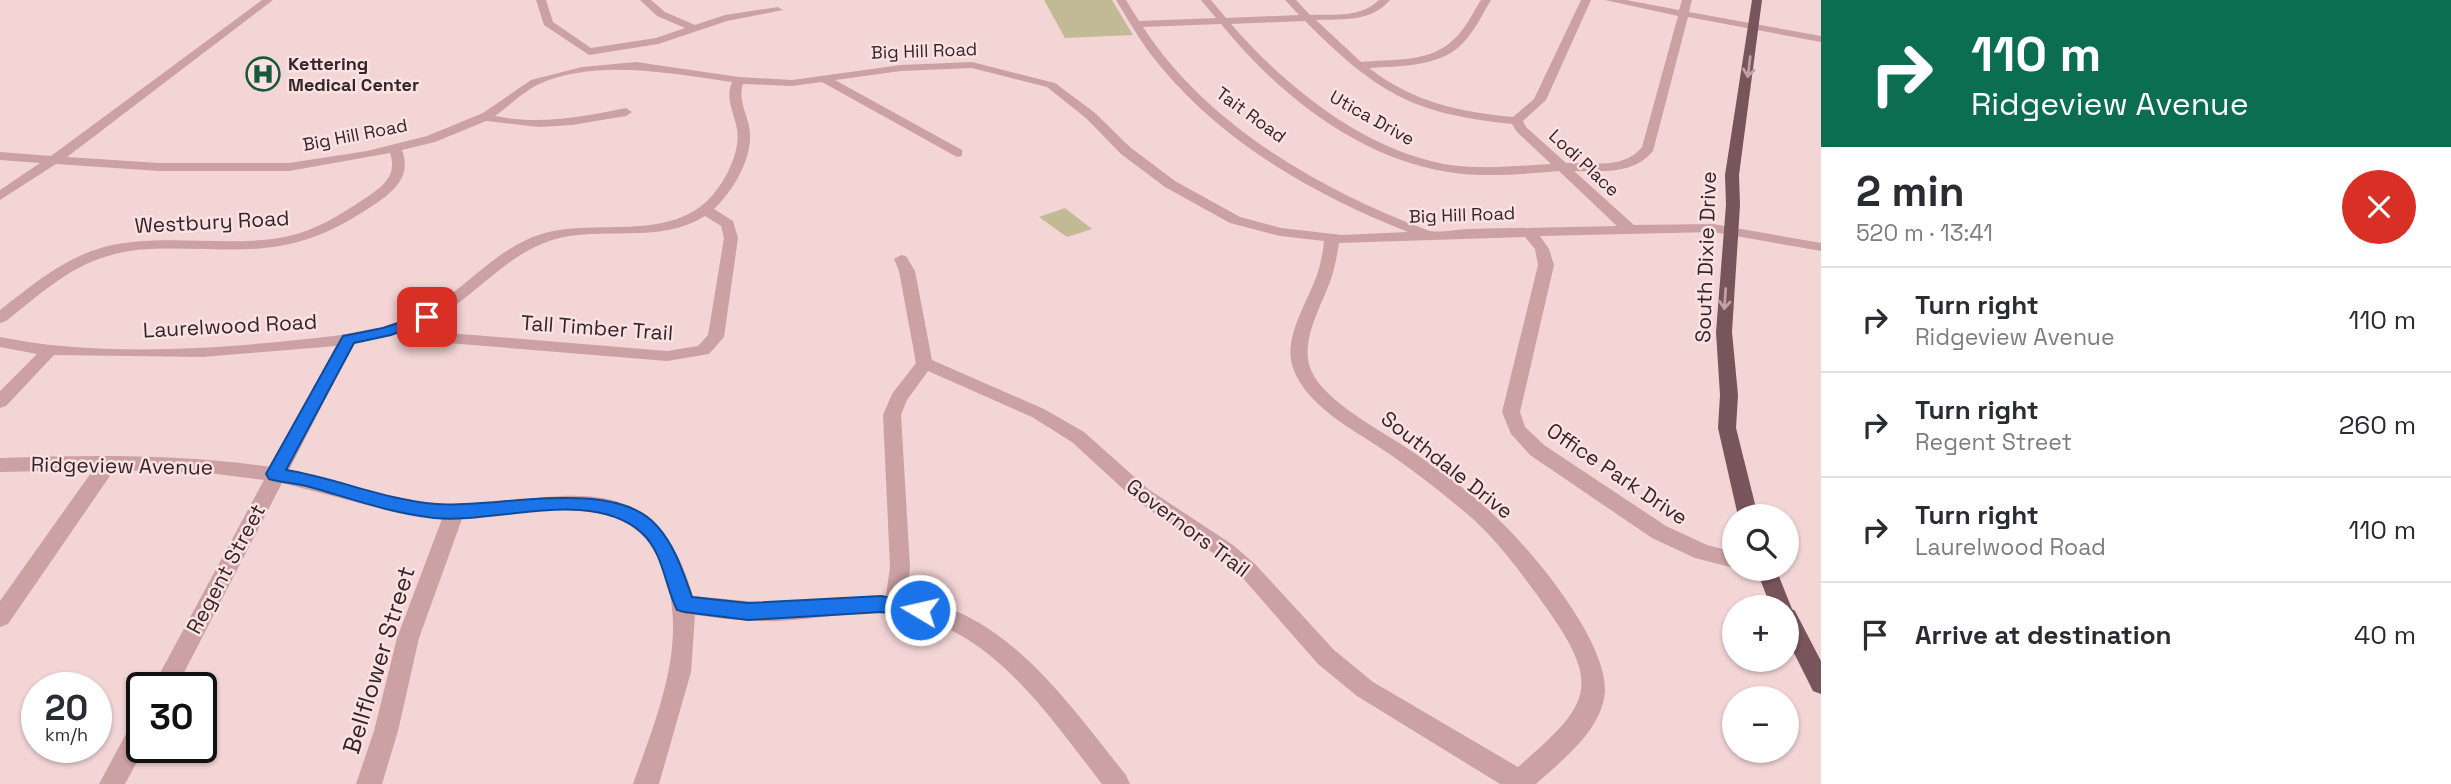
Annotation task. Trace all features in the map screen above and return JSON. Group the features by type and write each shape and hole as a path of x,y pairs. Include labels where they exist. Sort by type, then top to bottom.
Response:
{"main road":[{"name":"South Dixie Drive","path":"1745,504 1727,428 1729,395 1724,331 1733,205 1732,175 1757,0"},
{"path":"1799,641 1821,684"}],"street":[{"path":"177,66 188,52 256,0"},
{"path":"0,196 53,160 177,66 201,52 268,0"},
{"path":"541,0 548,23 589,52 658,41 725,18 778,10 770,5 756,3"},
{"path":"645,0 661,14 693,28"},
{"name":"Tait Road","path":"1121,0 1168,69 1199,101 1300,174 1358,207 1390,230"},
{"name":"Utica Drive","path":"1206,0 1249,51 1293,90 1357,133 1402,157 1457,169 1621,165 1633,162 1645,153 1687,0"},
{"path":"1290,0 1360,65 1396,90 1430,107 1466,115 1517,121 1520,115 1533,109 1540,100 1586,0"},
{"path":"1136,24 1363,15 1378,9 1385,0"},
{"path":"1360,65 1426,57 1455,44 1486,0"},
{"path":"1610,0 1821,39"},
{"path":"582,69 589,52"},
{"path":"1426,57 1439,64"},
{"name":"Big Hill Road","path":"0,156 134,166 265,168 323,163 431,139 484,117 535,82 582,69 614,65 647,66 739,80 792,83 901,68 972,65 1045,83 1091,116 1149,170 1204,204 1235,220 1261,228 1332,239 1390,230 1430,235 1713,228 1821,247"},
{"path":"824,79 957,153"},
{"name":"Laurelwood Road","path":"0,342 50,350 214,352 348,339 386,332 416,322 458,298 503,259 539,240 594,229 666,227 705,210 721,193 738,163 744,134 742,116 734,93 734,87 739,80"},
{"path":"484,117 511,124 539,126 626,112"},
{"name":"Lodi Place","path":"1517,121 1521,129 1629,229"},
{"name":"Westbury Road","path":"0,318 62,270 108,251 134,246 286,242 319,232 342,220 395,183 401,171 395,149"},
{"name":"Tall Timber Trail","path":"416,322 428,331 448,338 667,356 703,350 719,331 731,238 728,224 705,210"},
{"name":"Office Park Drive","path":"1529,232 1542,249 1546,265 1511,412 1517,430 1536,450 1668,538 1722,557"},
{"name":"Southdale Drive","path":"1332,239 1326,270 1300,347 1299,355 1304,374 1310,384 1337,409 1446,487 1493,527 1532,572 1576,632 1591,665 1593,689 1589,711 1581,724 1519,783"},
{"path":"896,605 900,567 892,415 899,394 922,371 925,363 907,271 901,260"},
{"name":"Regent Street","path":"172,672 348,339"},
{"path":"0,402 50,350"},
{"name":"Governors Trail","path":"925,363 1038,414 1078,438 1141,494 1226,551 1248,570 1345,674 1519,783"},
{"path":"0,618 109,462"},
{"name":"Ridgeview Avenue","path":"0,465 185,463 308,480 403,507 455,511 575,502 626,514 650,529 660,543 669,559 684,604 685,622 679,676 646,784"},
{"name":"Bellflower Street","path":"369,784 386,731 408,638 455,511"},
{"path":"684,604 758,612 881,604 943,616 962,624 1002,650 1036,684 1117,784"},
{"path":"112,784 126,758"}],"shaded area":[{"path":"1044,0 1112,0 1133,35 1065,38"},
{"path":"1065,208 1092,229 1067,237 1039,217"}],"place":[{"name":"Kettering Medical Center","path":"263,74"}],"route":[{"path":"427,317 386,332 348,339 275,474 308,480 403,507 436,511 486,511 575,502 610,508 626,514 650,529 669,559 684,604 748,612 881,604 920,610"}]}
